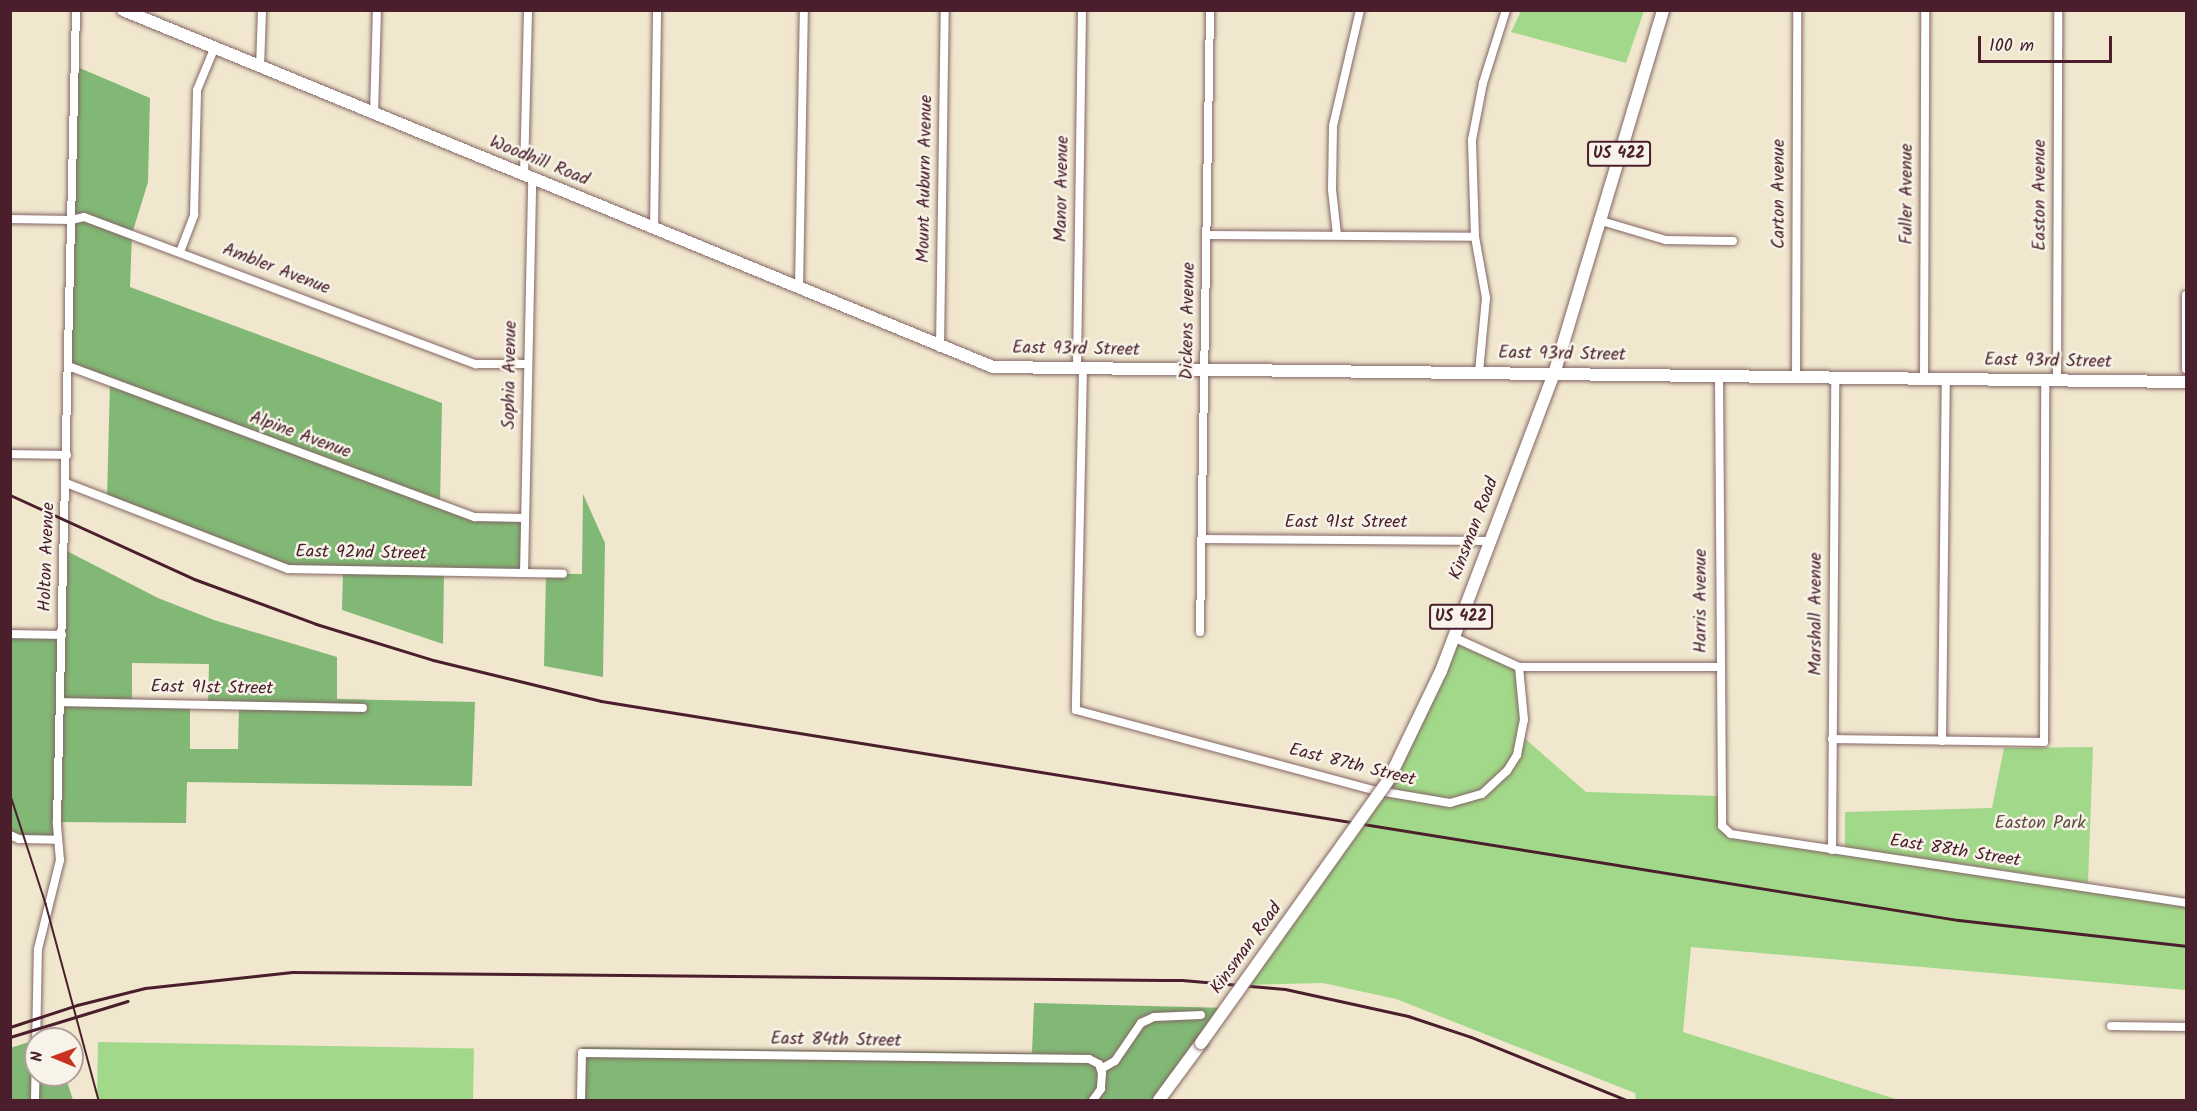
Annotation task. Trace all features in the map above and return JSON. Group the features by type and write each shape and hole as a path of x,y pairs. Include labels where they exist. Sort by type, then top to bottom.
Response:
{"main road":[{"name":"Woodhill Road","path":"123,10 940,348"},
{"name":"Kinsman Road","path":"1159,1101 1388,781 1416,729 1554,374 1598,220 1663,10"},
{"name":"East 93rd Street","path":"940,348 993,367 2187,382"}],"street":[{"name":"Holton Avenue","path":"35,1101 38,949 60,867 58,840 60,702 76,10"},
{"path":"260,68 262,10"},
{"path":"374,115 377,10"},
{"name":"Sophia Avenue","path":"524,573 528,364 528,10"},
{"path":"654,229 657,10"},
{"path":"799,289 804,10"},
{"name":"Mount Auburn Avenue","path":"940,348 945,10"},
{"name":"Manor Avenue","path":"1076,710 1082,10"},
{"name":"Dickens Avenue","path":"1200,632 1210,10"},
{"path":"1337,235 1332,190 1333,126 1360,10"},
{"path":"1479,372 1486,298 1475,237 1472,140 1483,83 1506,10"},
{"name":"Carton Avenue","path":"1796,377 1797,10"},
{"name":"Fuller Avenue","path":"1924,378 1925,10"},
{"name":"Easton Avenue","path":"1942,741 2044,742 2058,10"},
{"path":"180,252 194,215 197,90 214,49"},
{"name":"Ambler Avenue","path":"10,219 71,220 84,216 476,364 528,364"},
{"path":"1598,220 1666,240 1733,242"},
{"path":"1207,235 1475,237"},
{"path":"2187,295 2187,369"},
{"name":"Alpine Avenue","path":"68,366 475,517 525,518"},
{"name":"Harris Avenue","path":"1719,376 1719,667 1722,826"},
{"name":"Marshall Avenue","path":"1832,850 1835,377"},
{"path":"1832,739 1942,741 1946,379"},
{"path":"10,454 67,455"},
{"name":"East 92nd Street","path":"66,483 288,569 563,574"},
{"name":"East 91st Street","path":"1203,539 1489,541"},
{"path":"10,634 62,635"},
{"path":"1453,638 1519,667 1719,667"},
{"name":"East 87th Street","path":"1076,710 1373,790 1450,803 1482,794 1507,771 1517,755 1524,720 1519,667"},
{"name":"East 91st Street","path":"60,702 363,708"},
{"name":"East 88th Street","path":"1722,826 1731,834 2187,903"},
{"path":"10,835 19,839 58,840"},
{"path":"1093,1101 1101,1089 1101,1069 1115,1061 1141,1023 1154,1017 1201,1015"},
{"path":"2111,1026 2187,1027"},
{"name":"East 84th Street","path":"581,1101 582,1053 1089,1059 1101,1069"}],"green space":[{"path":"1521,10 1644,11 1626,63 1511,32"},
{"path":"75,66 150,98 148,182 132,234 130,287 442,403 440,504 475,517 525,518 524,573 444,572 443,644 342,610 343,570 288,569 107,499 110,382 68,366"},
{"path":"583,494 605,543 603,677 544,666 546,574 582,574"},
{"path":"65,550 158,598 214,620 337,657 337,699 475,702 472,786 187,782 186,823 58,822 58,840 11,834 11,634 62,635","holes":["132,663 209,664 208,705 239,706 238,749 190,749 190,705 132,704"]},
{"path":"1453,637 1519,667 1523,737 1586,792 1719,796 1719,812 1731,834 2186,903 2186,990 1691,947 1683,1032 1899,1100 1636,1100 1635,1093 1396,999 1323,983 1243,985 1388,781"},
{"name":"Easton Park","path":"2093,747 2088,883 1845,847 1845,812 1992,808 2004,748"},
{"path":"1034,1003 1227,1008 1159,1100 581,1100 582,1047 1032,1053"},
{"path":"98,1042 474,1049 473,1100 97,1100"},
{"path":"24,1044 24,1087 69,1087 73,1100 11,1100 10,1048"}],"tram line":[{"path":"10,793 46,904 99,1100"}],"railway":[{"path":"10,495 194,579 316,624 433,660 601,701 1958,920 2186,946"},
{"path":"10,1027 77,1005 145,988 292,972 1182,980 1285,989 1408,1016 1471,1037 1626,1100"},
{"path":"10,1037 128,1001"}]}
